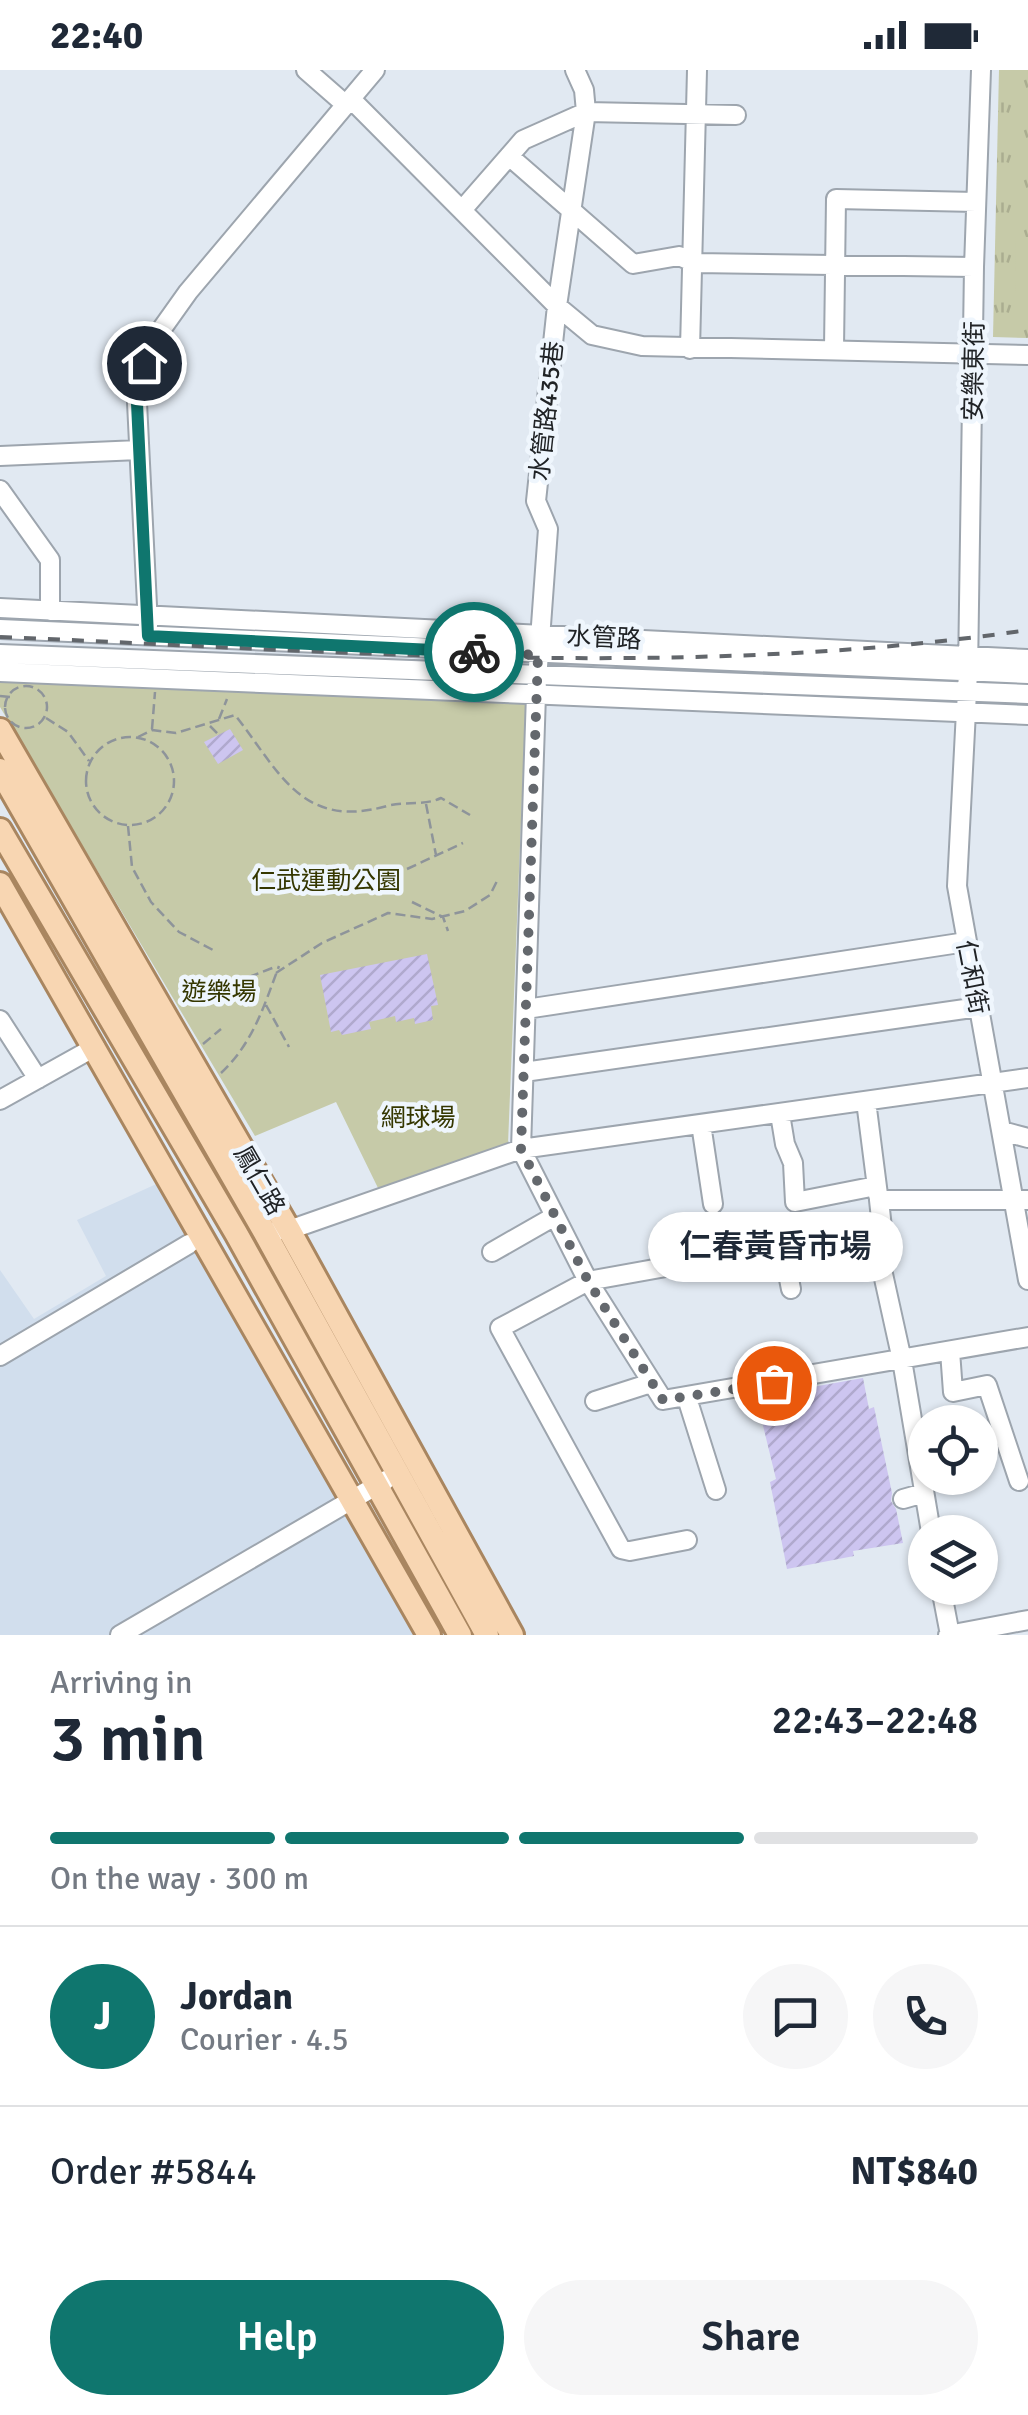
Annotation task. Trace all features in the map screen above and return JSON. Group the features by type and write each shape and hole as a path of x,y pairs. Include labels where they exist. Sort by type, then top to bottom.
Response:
{"main road":[{"name":"鳳仁路","path":"0,730 289,1230 487,1635"},
{"name":"鳳仁路","path":"3,784 264,1231 512,1635"},
{"name":"鳳仁路","path":"0,830 236,1232 460,1635"},
{"path":"0,884 94,1048 196,1240 352,1498 429,1635"}],"street":[{"path":"306,70 348,102 557,306 592,335 642,346 690,349 834,348 1028,355"},
{"path":"148,661 136,382 150,344 188,292 374,70"},
{"path":"575,70 584,90 586,112"},
{"path":"690,349 697,70"},
{"name":"安樂東街","path":"968,664 981,70"},
{"path":"462,210 523,140 586,112 736,115"},
{"name":"水管路435巷","path":"521,1149 536,685 548,529 536,501 557,306 586,112"},
{"path":"509,156 634,264 679,256 695,262 974,267"},
{"path":"834,348 836,198 976,202"},
{"path":"0,456 139,450"},
{"path":"0,490 50,560 50,611"},
{"name":"水管路","path":"0,608 50,611 148,627 538,655 968,664"},
{"name":"水管路","path":"0,630 148,627 539,633 968,664"},
{"name":"水管路","path":"0,654 1028,715"},
{"path":"968,664 1028,659"},
{"path":"968,664 1028,674"},
{"name":"仁和街","path":"968,664 957,886 1002,1131 1021,1200 1028,1280"},
{"name":"水管路","path":"0,672 1028,694"},
{"path":"526,1008 966,942"},
{"path":"524,1072 979,1007"},
{"path":"0,1020 38,1079"},
{"path":"0,1100 94,1048"},
{"path":"0,1356 196,1240 236,1232 289,1230 521,1149 1028,1078"},
{"path":"688,1540 630,1551 621,1549 500,1328 588,1281 882,1228 866,1101"},
{"path":"780,1114 793,1163 795,1202 877,1193 1021,1200"},
{"path":"701,1124 713,1204"},
{"path":"1002,1131 1028,1138"},
{"path":"521,1149 588,1281 663,1400 1028,1337"},
{"path":"492,1252 555,1216"},
{"path":"782,1244 790,1289"},
{"path":"884,1274 909,1405"},
{"path":"950,1351 954,1392 987,1386 1018,1481"},
{"path":"595,1401 651,1383"},
{"path":"687,1398 716,1490"},
{"path":"120,1635 408,1469"},
{"path":"903,1499 917,1495"},
{"path":"944,1605 949,1635 1028,1620"}],"path":[{"path":"152,730 155,685"},
{"path":"18,688 37,689 46,698 44,718 26,728 13,722 6,710 10,697 18,688"},
{"path":"218,722 231,688"},
{"path":"0,696 10,697"},
{"path":"138,737 166,756 175,777 174,788 165,809 156,817 128,825 112,822 94,807 86,786 96,752 115,739 138,737 152,730 176,733 234,715 278,773 309,803 326,810 374,811 441,798 470,814"},
{"path":"44,718 68,732 90,762"},
{"path":"208,724 219,735"},
{"path":"426,802 436,855"},
{"path":"128,825 132,867 152,902 179,932 213,950"},
{"path":"407,869 464,843"},
{"path":"276,973 322,943 388,913 432,919 475,906 490,894 498,879"},
{"path":"412,902 443,917 448,931"},
{"path":"213,1080 240,1055 279,966 248,977"},
{"path":"265,1004 289,1046"},
{"path":"195,1050 221,1029"}],"shaded area":[{"path":"163,1181 423,1635 0,1635 0,1270 34,1319 106,1276 77,1220"}],"green space":[{"path":"999,70 1028,70 1028,338 993,337"},
{"path":"1016,237 1028,237 1028,294 1015,294"},
{"name":"仁武運動公園","path":"0,672 526,697 508,1144 378,1188 336,1102 255,1136 0,707"}],"building":[{"path":"230,729 243,750 218,764 204,742"},
{"path":"427,954 438,1005 431,1006 433,1020 415,1024 414,1018 396,1022 395,1016 369,1022 371,1029 342,1035 339,1030 331,1032 320,975"},
{"path":"863,1378 869,1409 874,1407 903,1543 853,1551 854,1556 787,1569 770,1482 776,1479 756,1397"}],"railway":[{"path":"0,637 386,654 643,658 900,645 1028,630"}],"way so far":[{"path":"474,652 538,655 521,1149 588,1281 663,1400 774,1383"}],"place":[{"name":"仁春黃昏市場","path":"774,1383"}],"route":[{"path":"144,363 136,382 148,636 474,652"}],"park label":[{"name":"遊樂場","path":"219,991"},
{"name":"網球場","path":"418,1117"}]}
